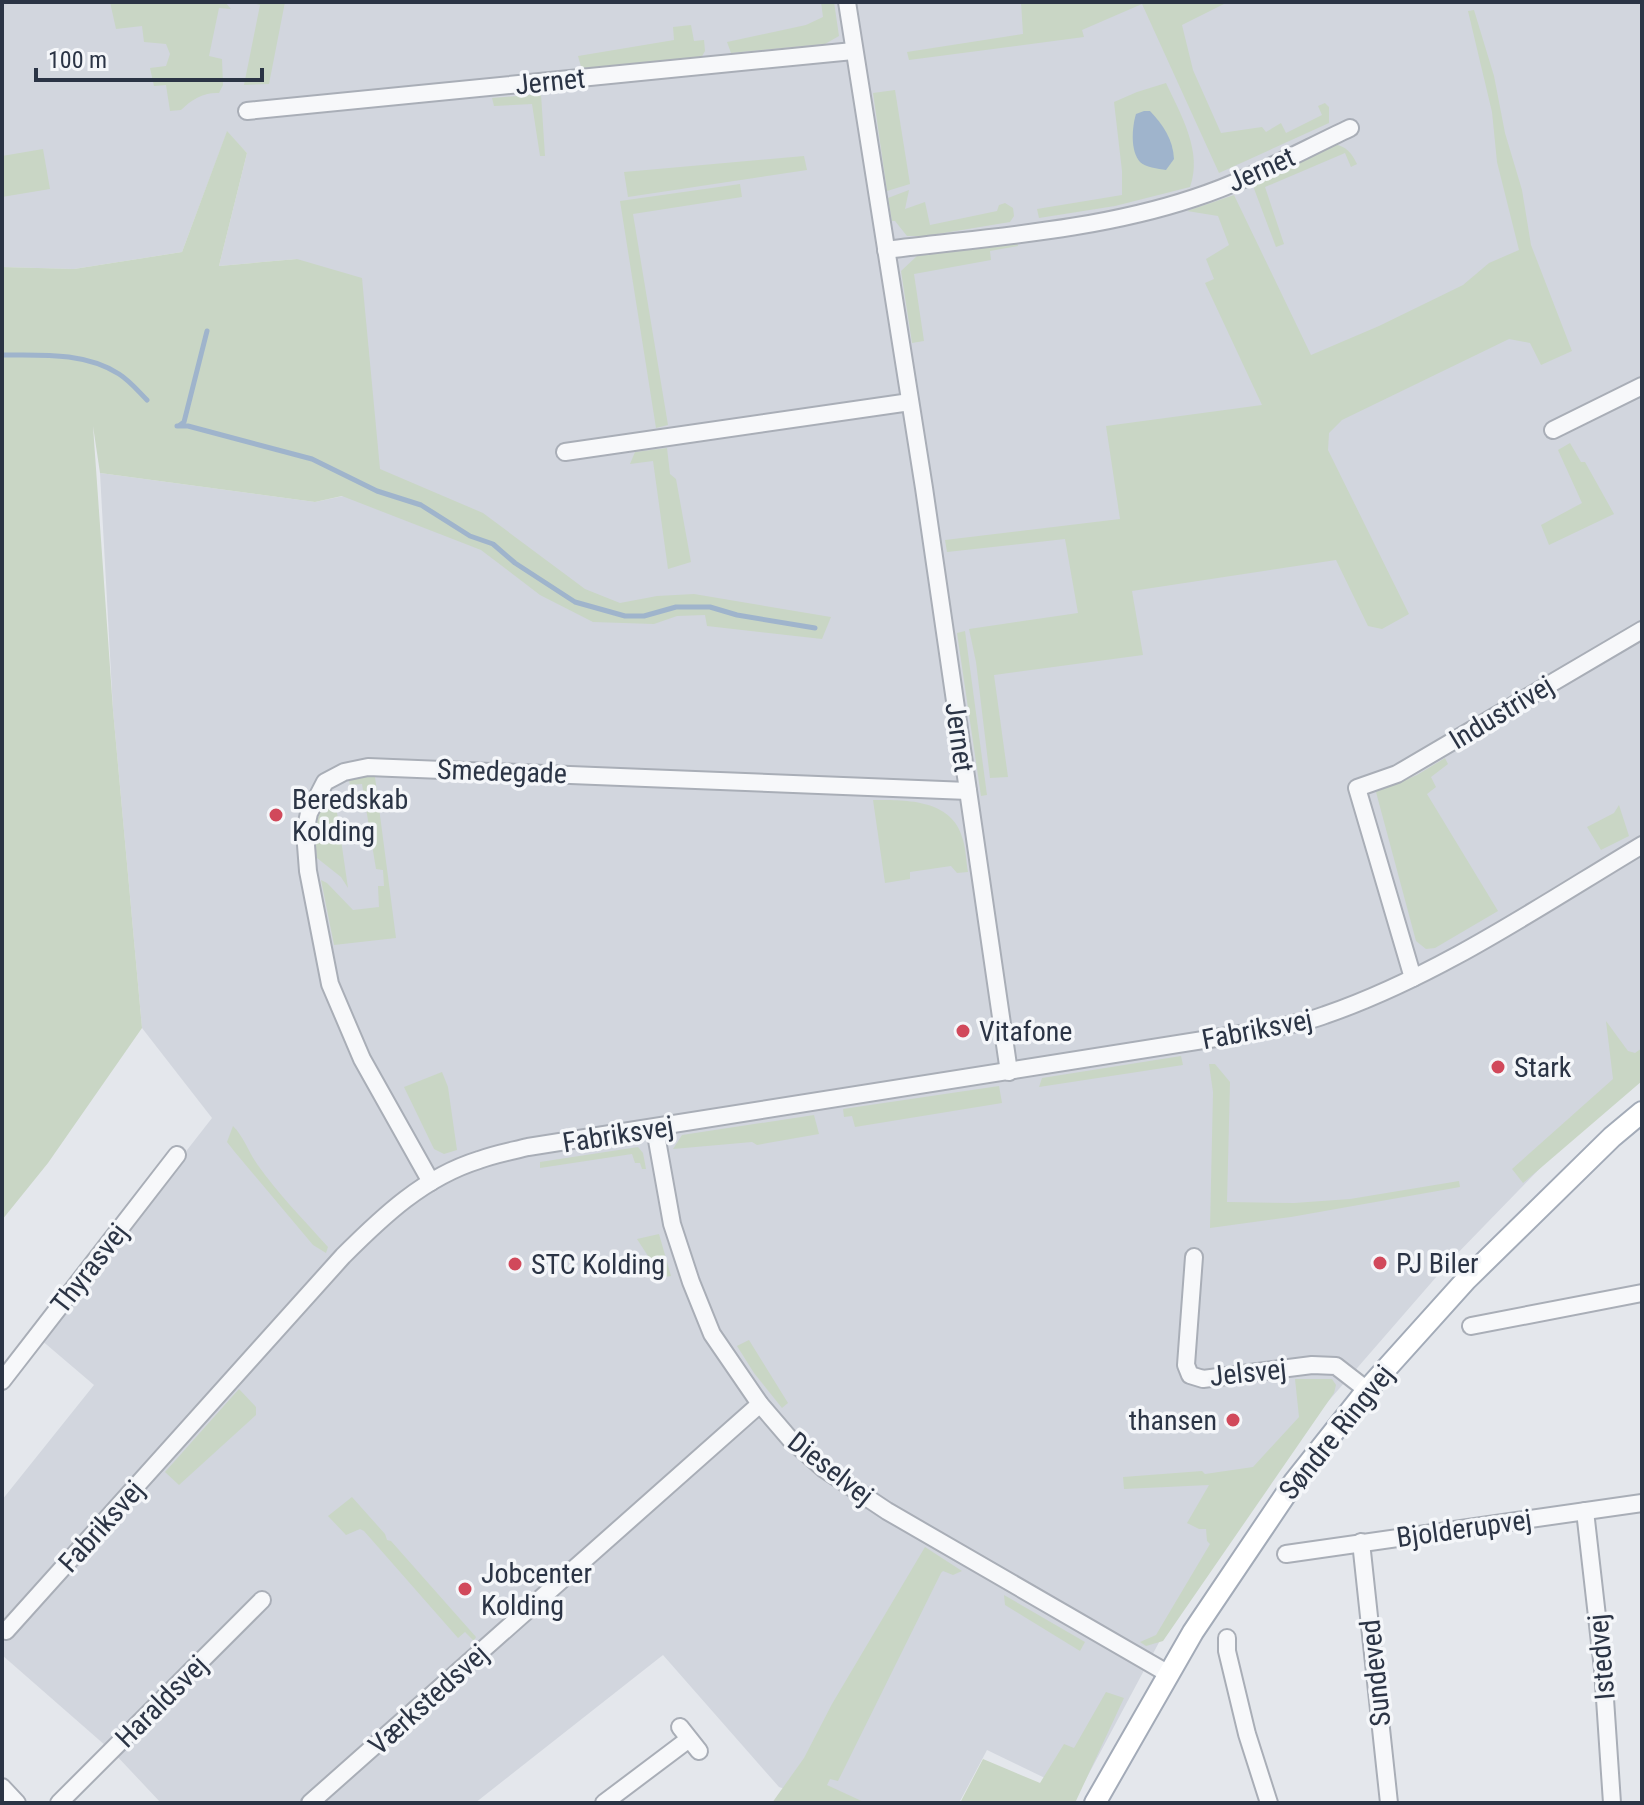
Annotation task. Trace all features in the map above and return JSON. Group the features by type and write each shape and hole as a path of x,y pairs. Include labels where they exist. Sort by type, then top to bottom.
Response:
{"main road":[{"name":"Søndre Ringvej","path":"1095,1803 1167,1673 1294,1482 1367,1390 1466,1280 1612,1137 1642,1112"}],"street":[{"name":"Jernet","path":"847,2 910,402 1009,1072"},
{"name":"Jernet","path":"247,111 853,51"},
{"name":"Jernet","path":"886,250 1071,227 1141,213 1195,198 1350,128"},
{"path":"1553,430 1642,386"},
{"path":"565,452 910,402"},
{"name":"Industrivej","path":"1413,978 1357,788 1397,774 1642,630"},
{"name":"Smedegade","path":"431,1182 362,1059 330,984 308,871 305,832 309,813 325,782 344,772 368,767 968,791"},
{"name":"Fabriksvej","path":"6,1631 343,1256 385,1214 431,1182 478,1160 528,1147 1009,1072 1275,1028 1322,1017 1369,999 1444,962 1642,845"},
{"name":"Dieselvej","path":"655,1129 672,1224 712,1334 760,1404 790,1439 824,1469 887,1511 1167,1673"},
{"name":"Thyrasvej","path":"2,1381 177,1155"},
{"name":"Jelsvej","path":"1194,1257 1186,1365 1190,1375 1203,1379 1312,1365 1336,1366 1367,1390"},
{"path":"1471,1326 1642,1293"},
{"name":"Værkstedsvej","path":"310,1803 760,1404"},
{"name":"Bjolderupvej","path":"1286,1554 1642,1503"},
{"name":"Istedvej","path":"1585,1511 1603,1669 1612,1803"},
{"name":"Sundeved","path":"1361,1542 1389,1803"},
{"name":"Haraldsvej","path":"59,1803 262,1600"},
{"path":"1227,1638 1227,1651 1247,1734 1269,1803"},
{"path":"604,1803 690,1739"},
{"path":"2,1787 17,1803"}],"shaded area":[{"path":"2,2 1642,2 1642,1078 1554,1154 1451,1260 1285,1451 1164,1633 1078,1794 987,1750 959,1803 826,1803 779,1787 663,1655 475,1803 161,1803 114,1753 2,1655 2,1500 94,1385 40,1339 212,1118 142,1028 113,710 100,473 315,502 381,488 297,259 219,266 247,153 227,132 182,252 74,269 2,267"}],"green space":[{"path":"110,2 225,2 231,9 219,8 209,56 222,59 223,85 219,93 203,95 181,110 170,111 166,85 154,86 150,68 166,66 170,54 166,44 144,42 142,26 116,29"},
{"path":"249,2 285,2 269,84 244,85 260,5"},
{"path":"821,2 834,2 839,36 825,44 731,53 727,42 806,25 823,17"},
{"path":"1021,2 1228,2 1182,25 1193,70 1221,133 1262,127 1266,132 1281,123 1286,133 1322,115 1318,106 1325,103 1329,107 1329,123 1219,173 1142,4 1082,30 1084,37 909,60 907,52 1023,34"},
{"path":"1474,10 1522,190 1531,245 1572,351 1541,365 1530,343 1509,339 1342,420 1329,433 1328,450 1409,614 1382,629 1368,626 1336,560 1132,591 1143,655 994,675 1008,777 990,778 969,629 1078,613 1065,539 947,552 945,540 1120,519 1106,426 1262,405 1205,283 1214,279 1206,259 1229,245 1218,216 1187,211 1234,195 1311,355 1463,285 1489,263 1519,250 1497,162 1492,112 1468,11"},
{"path":"691,25 694,41 704,40 705,51 701,58 582,70 578,56 674,40 673,27"},
{"path":"1166,83 1192,147 1194,160 1190,187 1115,206 1039,218 1037,209 1122,195 1114,102"},
{"path":"895,90 910,184 887,191 873,93"},
{"path":"541,94 545,156 540,156 532,104 494,106 492,98"},
{"path":"227,131 247,153 219,266 297,259 362,278 380,469 483,513 585,589 620,603 657,596 694,594 831,617 822,639 707,626 705,615 677,616 654,624 593,622 540,595 481,550 342,496 315,502 100,473 93,426 113,710 142,1028 48,1163 2,1220 2,267 74,269 182,252"},
{"path":"1334,144 1348,151 1357,164 1351,167 1345,153 1265,187 1284,244 1276,247 1253,181"},
{"path":"43,149 50,189 2,197 2,156"},
{"path":"804,156 807,170 628,197 624,172"},
{"path":"740,184 742,197 633,214 668,425 656,428 620,201"},
{"path":"909,190 905,209 925,202 930,225 997,211 999,205 1005,203 1013,208 1014,216 1010,222 926,236 907,236 892,221 888,198"},
{"path":"1017,241 1018,246 990,251 991,260 914,274 924,341 912,343 901,271 917,256"},
{"path":"1570,443 1581,462 1585,462 1614,514 1549,545 1541,525 1582,503 1558,450"},
{"path":"667,448 670,474 676,479 691,562 668,569 653,461 630,464 635,452"},
{"path":"965,631 987,795 981,796 957,633"},
{"path":"1445,758 1448,764 1431,777 1436,787 1427,794 1498,911 1435,948 1426,949 1416,941 1376,792 1417,775"},
{"path":"363,776 375,777 396,938 334,945 321,880 353,910 379,907 378,886 384,886 383,870 376,869 362,784 350,785 349,781"},
{"path":"334,792 348,888 341,877 317,858 319,814"},
{"path":"873,800 914,802 939,809 950,816 963,840 968,872 957,873 951,866 910,872 910,879 885,883"},
{"path":"1619,805 1629,836 1601,850 1587,827 1614,813"},
{"path":"1606,1021 1628,1051 1635,1053 1642,1048 1642,1081 1523,1183 1512,1169 1613,1079"},
{"path":"1181,1056 1183,1065 1039,1087 1042,1078"},
{"path":"1209,1064 1215,1064 1230,1082 1227,1202 1294,1203 1350,1199 1459,1181 1460,1187 1210,1228 1213,1092"},
{"path":"442,1072 448,1087 457,1150 444,1154 434,1149 404,1087"},
{"path":"999,1086 1002,1103 855,1127 852,1116 844,1117 843,1109"},
{"path":"814,1115 819,1134 757,1145 752,1142 673,1149 682,1135"},
{"path":"233,1126 265,1175 328,1247 326,1253 313,1245 227,1142"},
{"path":"638,1147 643,1153 646,1169 635,1163 632,1154 540,1168 540,1162"},
{"path":"659,1234 671,1276 665,1277 659,1273 637,1239"},
{"path":"749,1340 788,1403 782,1408 737,1346"},
{"path":"1295,1379 1332,1379 1336,1385 1334,1393 1163,1641 1146,1646 1140,1642 1156,1635 1210,1544 1206,1529 1187,1523 1209,1485 1124,1489 1123,1477 1202,1471 1205,1474 1253,1467 1299,1417"},
{"path":"239,1389 256,1407 256,1415 179,1485 165,1472"},
{"path":"352,1497 476,1637 474,1641 465,1632 458,1638 364,1531 360,1529 346,1535 328,1516"},
{"path":"925,1547 962,1571 953,1575 941,1573 838,1781 830,1779 827,1785 866,1803 772,1803 804,1758 832,1704"},
{"path":"1004,1595 1085,1642 1080,1651 1005,1605"},
{"path":"1106,1692 1124,1698 1075,1803 960,1803 983,1759 1040,1783 1064,1744 1074,1748"}],"water":[{"path":"1150,111 1169,139 1174,159 1166,170 1142,164 1135,152 1136,114"}],"waterway":[{"path":"180,425 184,422 207,331"},
{"path":"2,355 62,356 92,362 123,377 147,400"},
{"path":"177,426 188,426 312,459 377,491 421,505 470,536 493,544 515,563 575,602 625,616 644,616 676,607 710,607 737,615 815,628"}],"place":[{"name":"Beredskab Kolding","path":"276,815"},
{"name":"Vitafone","path":"963,1031"},
{"name":"Stark","path":"1498,1067"},
{"name":"PJ Biler","path":"1380,1263"},
{"name":"STC Kolding","path":"515,1264"},
{"name":"thansen","path":"1233,1420"},
{"name":"Jobcenter Kolding","path":"465,1589"}]}
